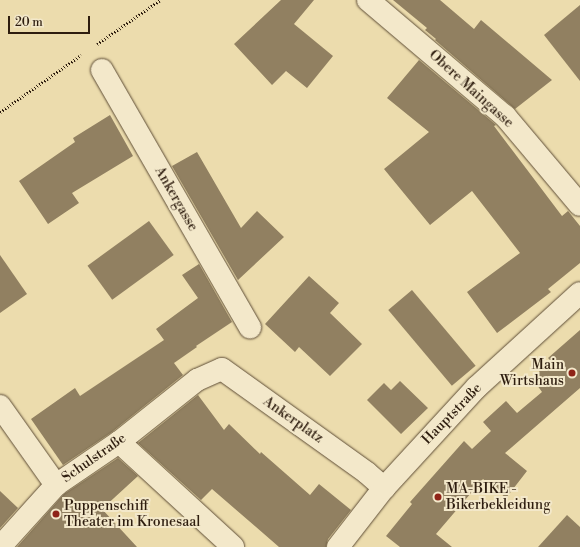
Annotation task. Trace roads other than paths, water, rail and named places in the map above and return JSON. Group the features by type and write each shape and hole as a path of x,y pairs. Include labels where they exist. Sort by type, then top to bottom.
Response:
{"street":[{"name":"Obere Maingasse","path":"368,0 505,116 580,205"},
{"name":"Ankergasse","path":"102,70 250,327"},
{"name":"Hauptstraße","path":"338,547 384,488 477,387 580,293"},
{"name":"Ankerplatz","path":"197,380 222,369 367,472 384,488"},
{"name":"Schulstraße","path":"0,547 56,485 119,442 197,380"},
{"path":"0,406 56,485"},
{"path":"119,442 233,547"}],"place":[{"name":"Main Wirtshaus","path":"572,373"},
{"name":"MA-BIKE - Bikerbekleidung","path":"438,497"},
{"name":"Puppenschiff Theater im Kronesaal","path":"56,514"}]}
